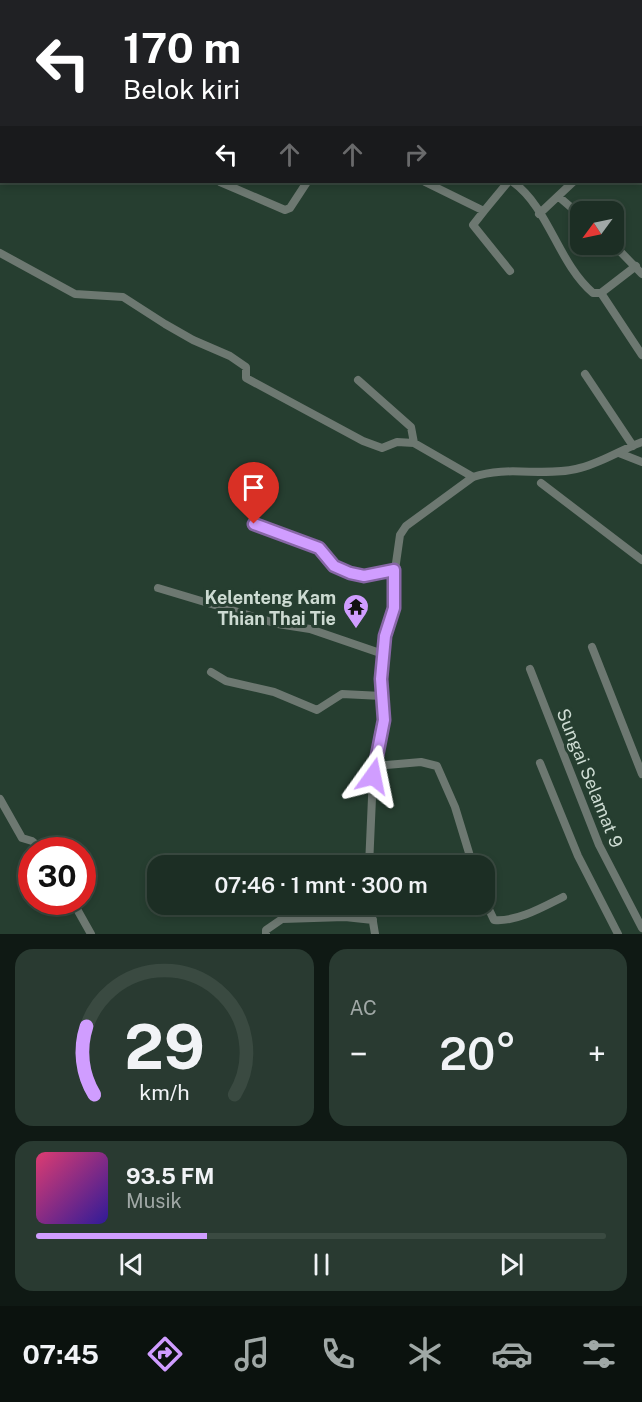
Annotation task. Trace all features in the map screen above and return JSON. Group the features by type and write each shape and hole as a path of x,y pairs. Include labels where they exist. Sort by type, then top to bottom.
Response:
{"street":[{"path":"222,183 285,210 290,208 306,183"},
{"path":"507,183 472,224 510,271"},
{"path":"514,183 529,195 586,286 593,293 601,293 636,266"},
{"path":"539,214 572,183"},
{"path":"442,185 484,212"},
{"path":"559,197 570,206"},
{"path":"0,253 75,294 123,297 193,340 230,356 246,367 246,378 377,447 397,442 414,443 473,477"},
{"path":"624,254 642,274"},
{"path":"601,293 642,355"},
{"path":"585,374 633,446"},
{"path":"358,380 411,427 414,443"},
{"path":"369,855 375,766 384,720 383,654 385,636 394,608 394,570 400,535 414,519 473,477 486,472 512,470 546,472 576,469 642,442"},
{"path":"619,453 642,462"},
{"path":"546,472 539,485 642,560"},
{"path":"254,524 319,548 334,566 350,573 364,576 394,570"},
{"path":"158,588 278,624 310,629 383,654"},
{"path":"592,647 642,774"},
{"name":"Sungai Selamat 9","path":"530,669 598,845 642,928"},
{"path":"211,672 226,681 274,692 317,710 342,694 382,696"},
{"path":"375,766 421,762 437,766 449,790 470,855"},
{"path":"540,763 578,856 618,934"},
{"path":"0,799 21,837"},
{"path":"492,915 494,920 499,921 525,914 563,897"},
{"path":"80,915 91,934"},
{"path":"372,915 375,934"},
{"path":"266,934 266,930 282,919 345,917 373,920"}],"place":[{"name":"Kelenteng Kam Thian Thai Tie","path":"356,630"}],"route":[{"path":"254,524 319,548 334,566 350,573 364,576 394,570 394,608 385,636 381,679 384,720 373,776"}]}
